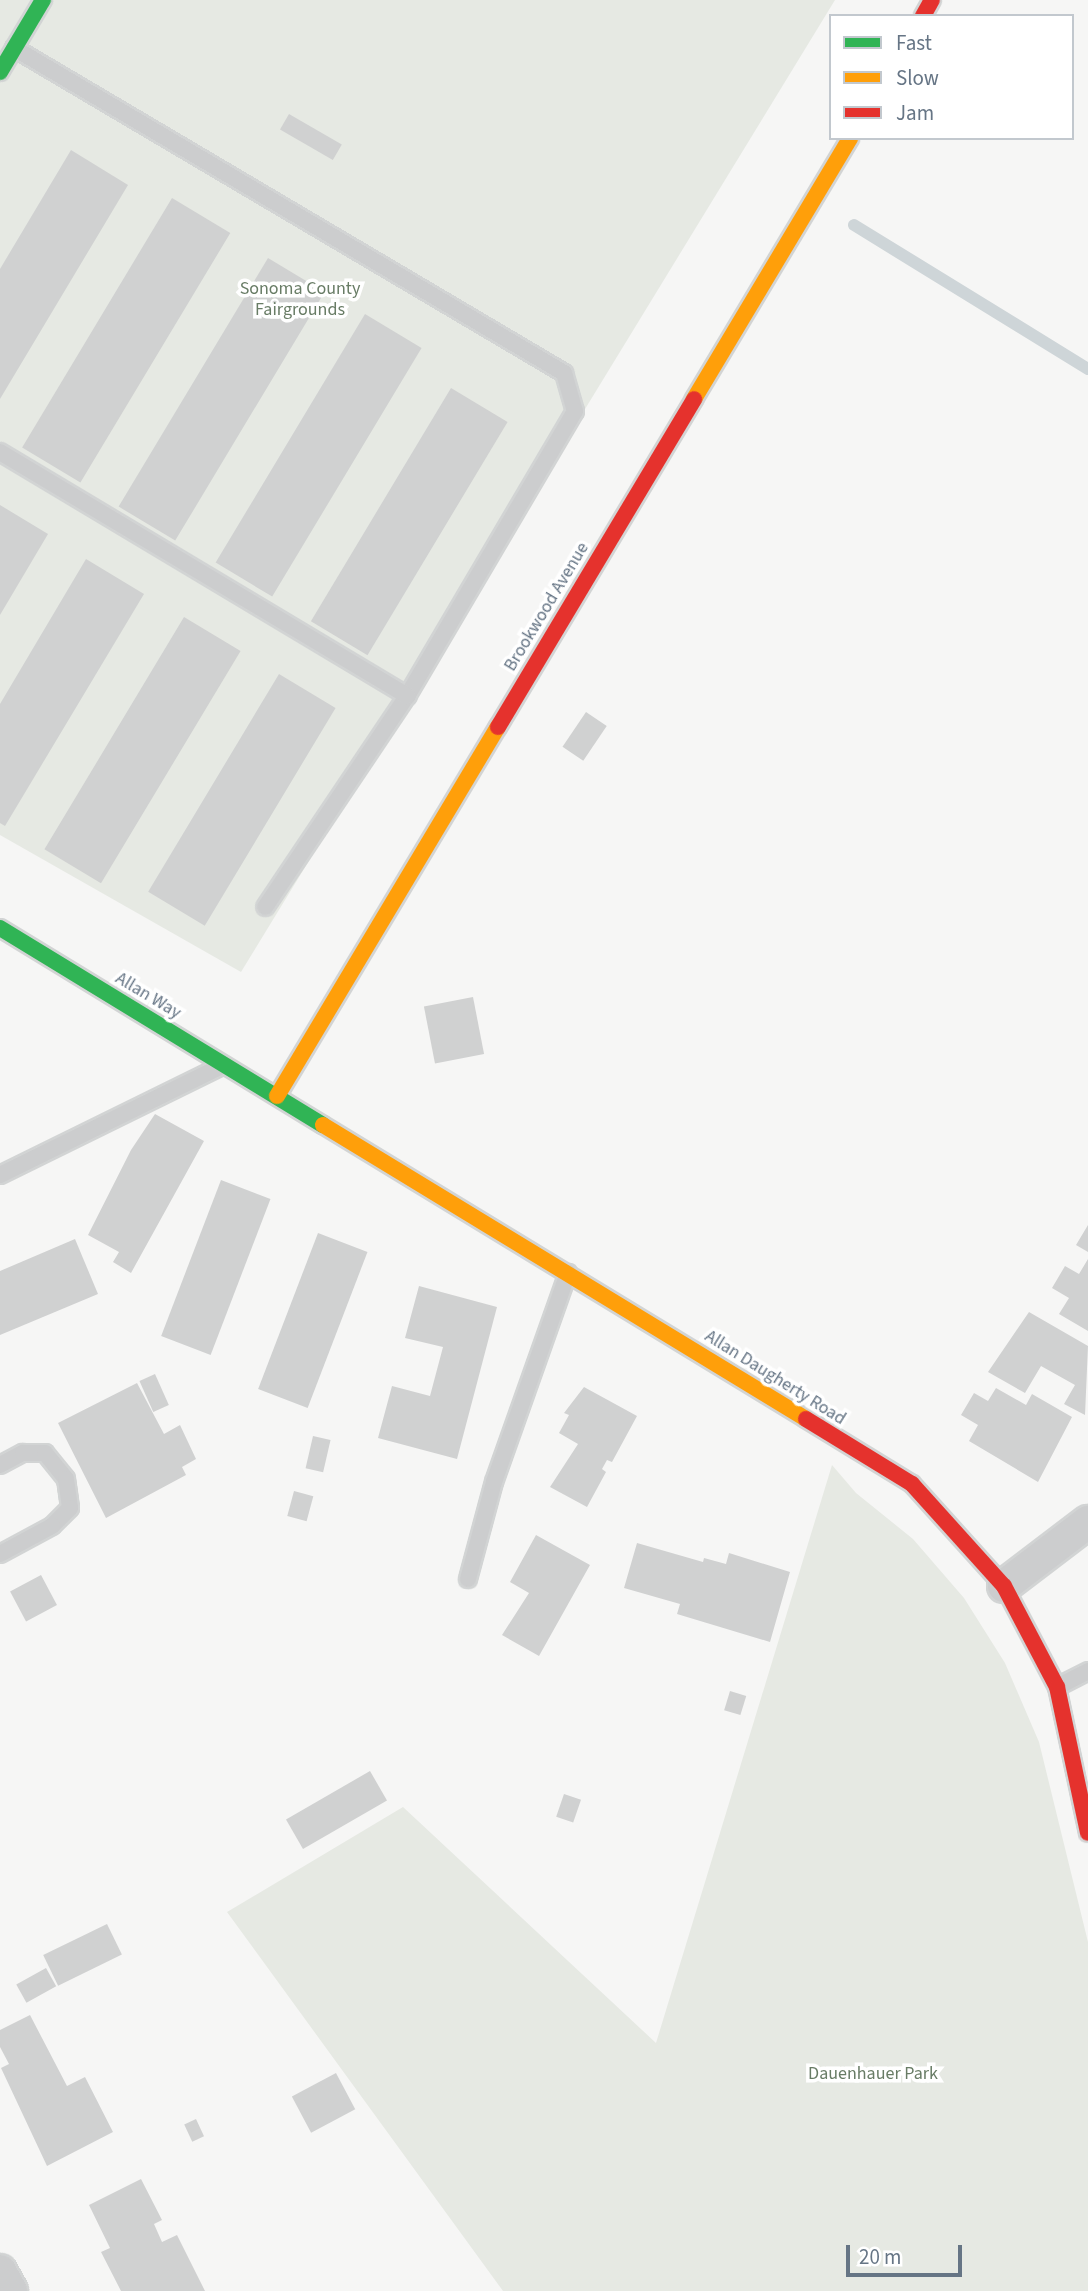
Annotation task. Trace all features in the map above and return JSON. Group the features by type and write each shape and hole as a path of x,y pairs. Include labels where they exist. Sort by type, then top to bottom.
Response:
{"street":[{"path":"0,72 43,0"},
{"name":"Brookwood Avenue","path":"277,1096 849,140"},
{"name":"Allan Way","path":"0,928 277,1096"},
{"name":"Allan Daugherty Road","path":"277,1096 912,1484 1004,1586 1057,1687 1088,1833"},
{"path":"1004,1586 1088,1522"},
{"path":"0,2271 10,2291"}],"lane":[{"path":"14,48 564,373 575,411 408,695 265,907"},
{"path":"0,452 408,695"},
{"path":"0,1175 225,1065"},
{"path":"468,1579 494,1482 568,1273"},
{"path":"0,1465 23,1452 45,1453 66,1479 70,1508 52,1526 0,1552"},
{"path":"1057,1687 1088,1671"}],"green space":[{"name":"Sonoma County Fairgrounds","path":"0,0 835,0 241,972 0,835"},
{"name":"Dauenhauer Park","path":"832,1465 856,1493 913,1539 964,1598 1005,1663 1039,1742 1088,1942 1088,2291 503,2291 227,1912 403,1807 656,2043"}],"building":[{"path":"289,114 342,145 333,160 280,130"},
{"path":"71,150 128,185 0,399 0,269"},
{"path":"172,198 230,233 80,482 22,447"},
{"path":"268,258 325,292 175,541 119,507"},
{"path":"365,314 422,348 272,597 216,563"},
{"path":"451,388 508,422 367,655 311,621"},
{"path":"0,505 48,534 0,615"},
{"path":"86,559 144,594 5,826 0,823 0,704"},
{"path":"184,617 241,651 101,883 44,849"},
{"path":"279,674 336,708 205,926 148,892"},
{"path":"586,712 607,726 583,761 563,747"},
{"path":"473,997 484,1054 435,1063 424,1007"},
{"path":"155,1114 204,1141 131,1273 113,1262 119,1252 88,1235 131,1150"},
{"path":"221,1180 270,1199 211,1355 161,1336"},
{"path":"1088,1225 1088,1252 1076,1245"},
{"path":"318,1233 367,1252 308,1408 258,1389"},
{"path":"75,1239 98,1294 0,1335 0,1271"},
{"path":"1088,1259 1088,1331 1059,1314 1069,1298 1052,1288 1065,1266 1079,1274"},
{"path":"419,1286 497,1307 457,1459 378,1438 392,1386 430,1396 443,1347 405,1338"},
{"path":"1029,1312 1088,1346 1085,1415 1064,1404 1075,1385 1041,1366 1025,1393 988,1372"},
{"path":"155,1374 169,1405 153,1412 139,1381"},
{"path":"137,1383 164,1434 180,1425 196,1459 182,1467 186,1475 106,1518 58,1423"},
{"path":"584,1387 637,1416 612,1462 607,1460 602,1469 606,1472 587,1507 550,1487 578,1444 559,1433 569,1415 564,1413"},
{"path":"996,1388 1026,1405 1032,1394 1072,1417 1038,1482 969,1441 978,1425 961,1415 974,1393 988,1401"},
{"path":"313,1436 331,1440 323,1472 306,1468"},
{"path":"294,1491 313,1496 307,1521 287,1516"},
{"path":"536,1535 590,1565 539,1656 502,1635 529,1593 510,1582"},
{"path":"637,1543 703,1562 704,1558 726,1564 729,1553 790,1572 770,1642 677,1614 680,1604 624,1588"},
{"path":"41,1575 57,1605 26,1621 10,1591"},
{"path":"730,1691 746,1696 740,1715 724,1710"},
{"path":"370,1771 387,1800 303,1849 286,1820"},
{"path":"564,1794 581,1800 573,1823 556,1817"},
{"path":"107,1924 122,1955 58,1986 43,1955"},
{"path":"46,1968 56,1986 26,2003 16,1984"},
{"path":"30,2015 67,2086 85,2077 113,2132 47,2166 1,2068 9,2064 0,2047 0,2030"},
{"path":"336,2073 355,2109 311,2133 292,2096"},
{"path":"196,2119 204,2136 192,2142 184,2124"},
{"path":"141,2179 162,2220 154,2224 162,2242 177,2235 205,2291 121,2291 101,2252 110,2248 89,2205"}],"waterway":[{"path":"854,225 1088,369"}],"traffic: fast":[{"path":"0,72 43,0"},
{"path":"0,928 323,1125"}],"traffic: slow":[{"path":"694,399 849,140"},
{"path":"277,1096 498,727"},
{"path":"323,1125 806,1419"}],"traffic: jam":[{"path":"924,14 932,0"},
{"path":"498,727 694,399"},
{"path":"806,1419 912,1484 1004,1586 1057,1687 1088,1833"}]}
